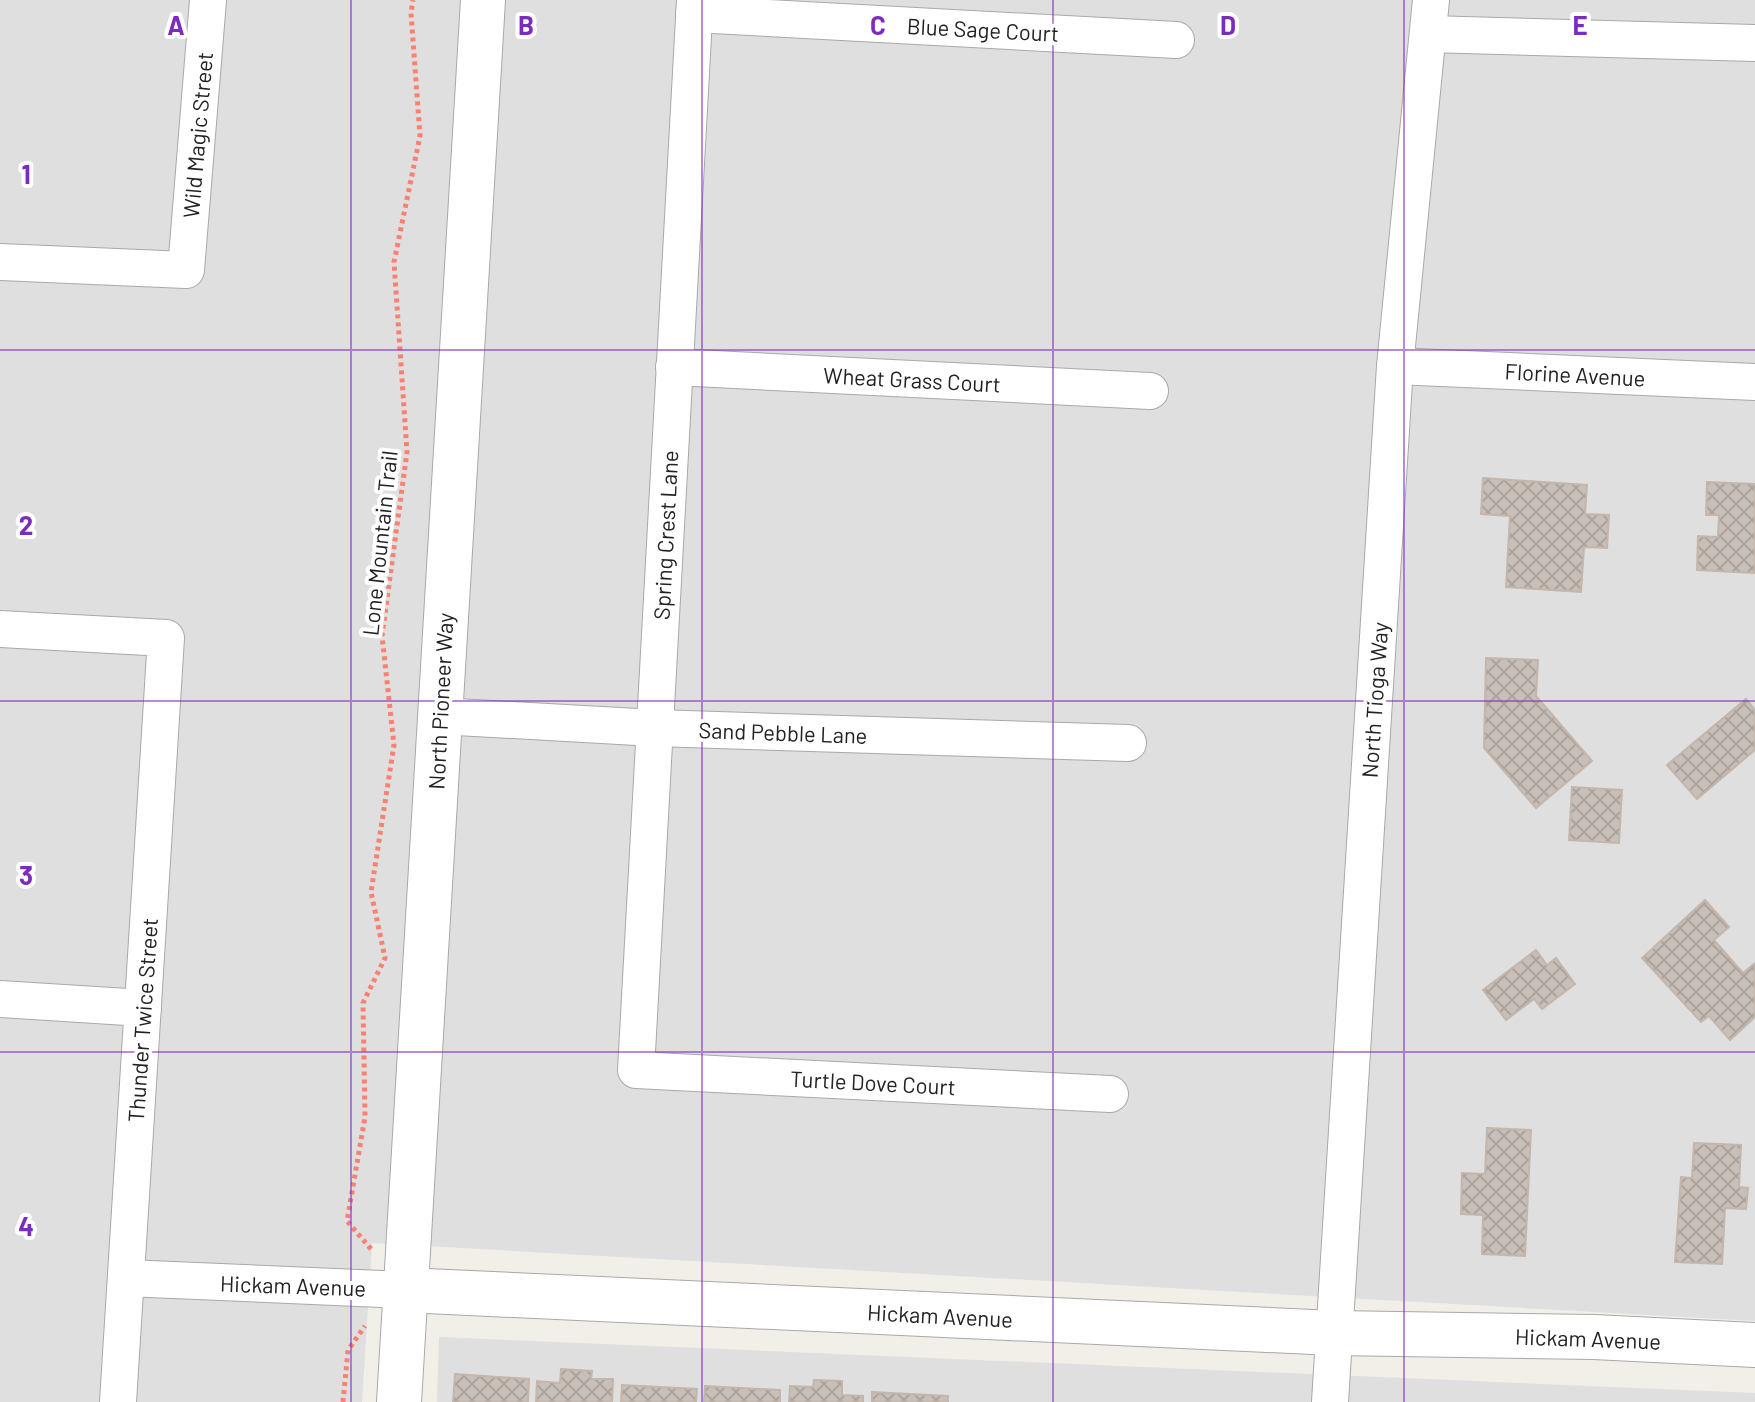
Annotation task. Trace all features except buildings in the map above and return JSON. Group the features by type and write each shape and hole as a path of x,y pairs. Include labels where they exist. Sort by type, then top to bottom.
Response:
{"street":[{"name":"Wild Magic Street","path":"0,262 186,270 208,0"},
{"name":"North Pioneer Way","path":"399,1402 387,1289 439,716 483,0"},
{"name":"Blue Sage Court","path":"694,7 1176,40"},
{"name":"Spring Crest Lane","path":"636,1070 694,7"},
{"path":"1430,17 1755,43"},
{"name":"North Tioga Way","path":"1330,1402 1395,366 1430,17"},
{"name":"Florine Avenue","path":"1395,366 1755,382"},
{"name":"Wheat Grass Court","path":"674,367 1150,391"},
{"name":"Thunder Twice Street","path":"0,629 166,638 118,1402"},
{"name":"Sand Pebble Lane","path":"439,716 655,728 1128,743"},
{"path":"0,999 143,1008"},
{"name":"Turtle Dove Court","path":"636,1070 1110,1094"},
{"name":"Hickam Avenue","path":"126,1278 1334,1333 1594,1337 1755,1345"}],"path":[{"name":"Lone Mountain Trail","path":"343,1402 348,1350 387,1289 371,1247 347,1221 365,1117 363,1003 385,958 371,892 394,745 382,636 407,452 394,262 420,136 411,13 413,0"}],"shaded area":[{"path":"0,0 1755,0 1755,1321 372,1243 362,1402 0,1402"},
{"path":"439,1337 1755,1393 1755,1402 437,1402"}]}
